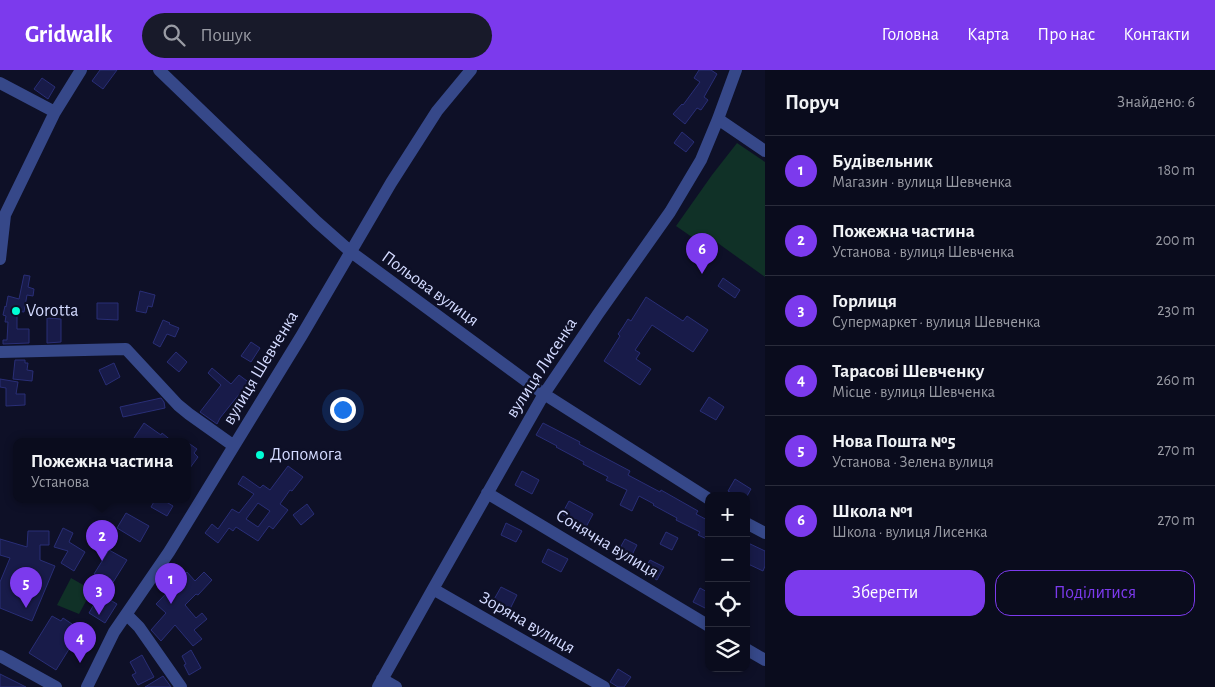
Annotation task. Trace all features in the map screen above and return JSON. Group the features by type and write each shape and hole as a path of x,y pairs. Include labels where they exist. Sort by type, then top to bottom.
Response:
{"street":[{"path":"0,259 3,217 55,112 81,70"},
{"name":"Польова вулиця","path":"159,70 317,222 351,252 544,394 705,496"},
{"name":"вулиця Шевченка","path":"87,687 114,632 169,552 391,183 437,111 471,70"},
{"name":"вулиця Лисенка","path":"380,683 544,394 670,212 701,160 736,70"},
{"path":"0,83 55,112"},
{"path":"718,119 765,151"},
{"path":"0,352 126,348 178,405 234,446"},
{"name":"Сонячна вулиця","path":"487,493 705,624"},
{"path":"750,525 765,533"},
{"name":"Зоряна вулиця","path":"432,589 604,687"},
{"path":"127,615 145,635 180,687"},
{"path":"750,651 765,660"},
{"path":"0,656 56,687"},
{"path":"380,683 396,687"}],"green space":[{"path":"737,143 765,162 765,277 708,236 702,244 676,226"},
{"path":"71,578 92,590 79,614 57,605"}],"building":[{"path":"100,70 117,70 103,89 92,81"},
{"path":"699,70 711,70 717,74 704,97 708,100 701,110 697,108 685,124 673,114 683,105 700,82 694,78"},
{"path":"42,78 55,87 48,99 34,89"},
{"path":"682,132 694,142 686,152 674,143"},
{"path":"24,275 30,276 28,287 34,289 33,296 27,295 24,312 17,311 17,329 29,329 29,343 3,344 3,340 7,340 8,322 5,322 6,316 3,315 8,296 19,299"},
{"path":"723,278 740,290 735,298 718,286"},
{"path":"140,291 155,295 152,307 148,306 146,313 136,311"},
{"path":"646,297 683,321 687,316 708,330 693,352 652,325 635,350 640,353 636,359 651,369 640,385 604,361 620,336 618,334 628,319 631,321"},
{"path":"97,303 118,303 118,320 97,319"},
{"path":"47,318 61,319 61,342 47,343"},
{"path":"163,320 179,328 175,337 167,334 160,347 153,343"},
{"path":"251,342 260,348 251,362 241,356"},
{"path":"176,352 187,362 179,372 167,362"},
{"path":"15,360 25,360 25,363 28,363 27,370 33,371 32,381 13,379"},
{"path":"114,363 120,377 106,385 99,370"},
{"path":"212,368 231,384 239,375 251,384 242,395 240,393 217,424 200,412 221,385 208,373"},
{"path":"0,379 18,382 16,394 25,394 25,405 6,406 6,388 0,387"},
{"path":"709,397 724,407 716,420 700,411"},
{"path":"161,398 165,408 123,417 120,407"},
{"path":"144,423 168,438 134,438"},
{"path":"543,423 630,471 628,475 660,492 661,490 698,511 696,514 705,519 705,538 698,535 700,532 676,520 677,518 639,496 632,511 620,505 627,490 606,480 608,477 536,435"},
{"path":"191,445 197,449 194,453 198,457 191,467"},
{"path":"288,466 303,477 280,504 288,510 273,529 269,526 258,541 236,527 233,531 229,528 218,543 205,533 212,524 218,529 232,509 239,513 254,494 238,484 243,476 260,488 263,485 270,490","holes":["258,503 270,511 258,527 246,519"]},
{"path":"522,471 539,480 532,494 515,485"},
{"path":"735,479 751,489 749,492 728,491"},
{"path":"569,501 593,514 586,527 562,514"},
{"path":"153,503 168,503 173,506 167,516 151,507"},
{"path":"307,504 314,514 301,525 293,515"},
{"path":"126,513 149,526 140,542 117,528"},
{"path":"506,523 522,531 516,542 501,535"},
{"path":"63,528 73,533 69,542 85,552 74,571 61,563 68,551 54,547"},
{"path":"28,531 49,531 49,545 40,545 40,560 55,566 32,621 0,608 0,582 10,558 0,555 0,539 27,547"},
{"path":"666,532 678,538 672,550 660,544"},
{"path":"625,539 637,545 629,561 616,555"},
{"path":"750,544 765,551 763,571 750,565"},
{"path":"548,549 568,559 561,572 542,562"},
{"path":"109,550 127,560 112,584 94,574"},
{"path":"650,560 664,567 657,580 643,572"},
{"path":"187,572 195,581 204,572 212,580 185,605 196,618 202,613 207,619 194,630 202,639 193,646 175,625 161,641 151,630 166,613 156,604"},
{"path":"501,587 517,595 509,611 492,603"},
{"path":"700,588 705,591 705,608 693,602"},
{"path":"100,594 117,604 105,623 89,613"},
{"path":"52,616 61,621 63,618 81,630 56,670 29,653"},
{"path":"191,650 201,668 189,675 182,656"},
{"path":"142,655 154,677 138,685 132,675 136,673 130,662"},
{"path":"618,669 631,677 624,687 618,687 610,682"},
{"path":"0,674 26,687 0,687"},
{"path":"163,676 171,687 145,687"}],"place":[{"name":"Школа №1","path":"702,274"},
{"name":"Vorotta","path":"16,311"},
{"name":"Допомога","path":"260,455"},
{"name":"Пожежна частина","path":"102,561"},
{"name":"Будівельник","path":"171,604"},
{"name":"Нова Пошта №5","path":"26,608"},
{"name":"Горлиця","path":"99,615"},
{"name":"Тарасові Шевченку","path":"80,663"}]}
